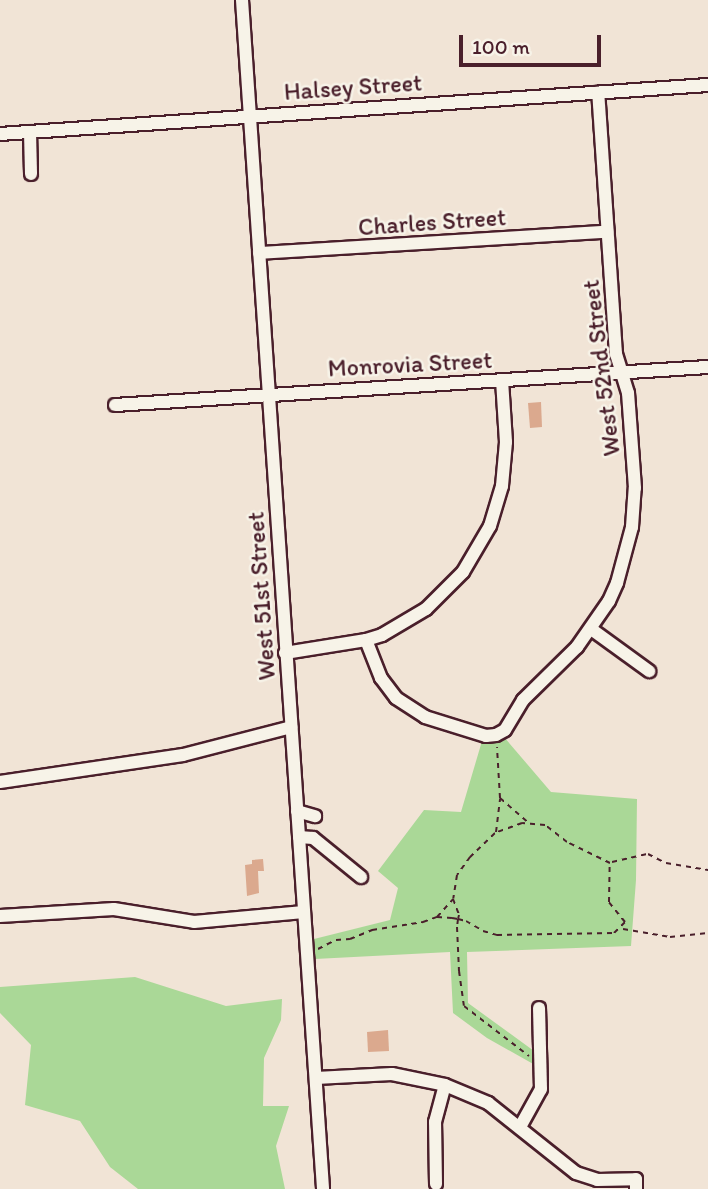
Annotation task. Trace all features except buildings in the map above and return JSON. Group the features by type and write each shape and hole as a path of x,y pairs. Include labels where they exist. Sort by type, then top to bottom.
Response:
{"street":[{"name":"West 51st Street","path":"242,0 323,1189"},
{"name":"Halsey Street","path":"0,134 250,114 708,85"},
{"name":"West 52nd Street","path":"491,735 505,730 523,700 577,648 591,629 617,583 632,527 635,488 628,393 616,354 598,93"},
{"path":"30,132 31,174"},
{"name":"Charles Street","path":"259,253 607,232"},
{"name":"Monrovia Street","path":"115,405 708,367"},
{"path":"285,653 366,640 405,623 445,592 478,550 490,526 502,485 506,442 502,380"},
{"path":"591,629 649,671"},
{"path":"366,640 381,678 397,698 425,717 491,735"},
{"path":"0,782 183,755 291,727"},
{"path":"297,811 316,816"},
{"path":"299,837 313,838 361,877"},
{"path":"0,916 114,909 194,922 304,912"},
{"path":"520,1127 541,1090 539,1008"},
{"path":"316,1078 392,1074 445,1085 488,1103 568,1168 585,1178 636,1184"},
{"path":"436,1184 435,1122 445,1085"}],"path":[{"path":"491,735 500,798 495,833"},
{"path":"500,798 506,806 530,823"},
{"path":"437,917 453,899 462,868 495,833 516,825 545,825 567,842 610,863 648,854 666,863 708,870"},
{"path":"610,863 609,902 624,918 622,929"},
{"path":"453,899 458,919 459,971 465,1008 530,1057 542,1060"},
{"path":"307,950 322,949 336,940 350,939 372,930 418,924 437,917 458,919 490,933 524,937 610,934 622,929 670,937 708,933"}],"green space":[{"path":"504,737 551,792 637,799 636,880 631,946 467,952 468,1003 534,1051 535,1065 487,1038 453,1013 450,952 315,959 314,939 390,920 398,888 378,871 424,810 461,812 482,741"},
{"path":"135,977 226,1006 282,999 281,1020 264,1058 263,1106 289,1106 276,1146 285,1189 138,1189 110,1167 80,1121 25,1105 31,1045 0,1013 0,987"}]}
